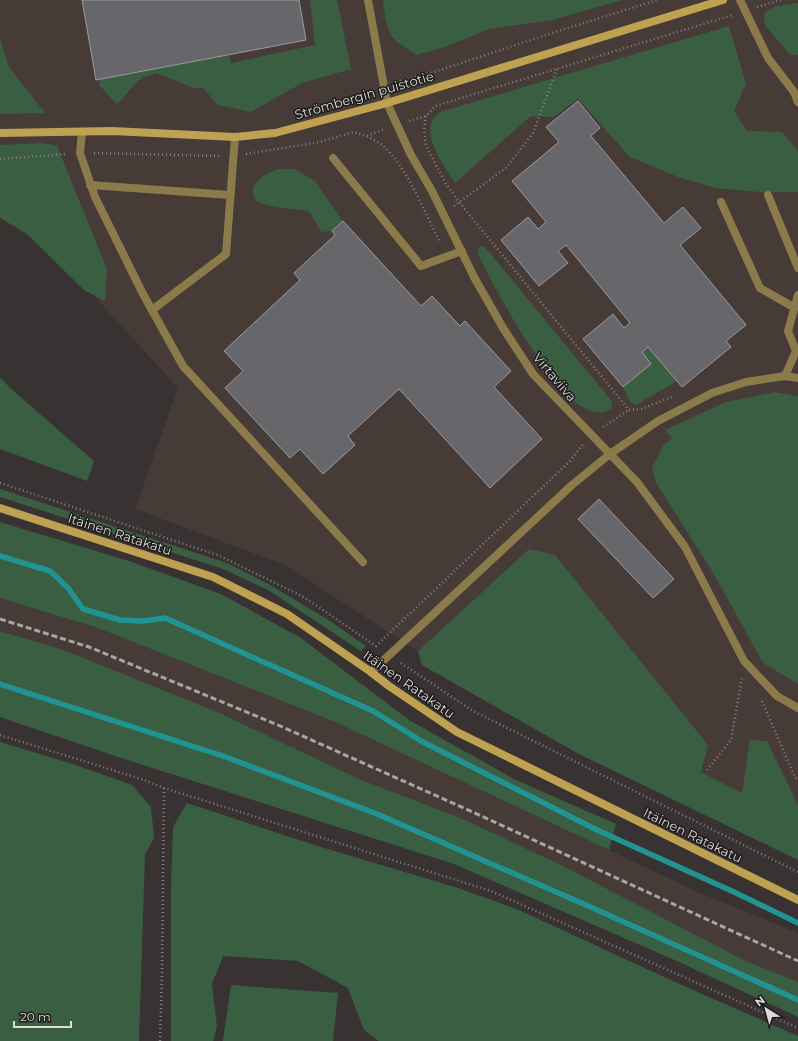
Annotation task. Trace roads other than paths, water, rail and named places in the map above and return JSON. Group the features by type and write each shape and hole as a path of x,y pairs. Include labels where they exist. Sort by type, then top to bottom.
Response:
{"street":[{"name":"Virtaviiva","path":"368,0 387,103 411,155 432,191 474,277 503,328 534,374 637,482 685,547 744,661 777,696 798,708"},
{"name":"Strömbergin puistotie","path":"0,133 112,130 235,136 275,133 387,103 723,0"},
{"path":"740,0 768,58 794,92 798,102"},
{"path":"82,132 80,153 95,198 152,310 183,366 363,562"},
{"path":"152,310 226,254 235,136"},
{"path":"333,158 421,266 462,251"},
{"path":"90,185 230,195"},
{"path":"768,195 798,268"},
{"path":"721,202 760,288 794,308"},
{"path":"785,376 797,350 788,331 798,296"},
{"path":"371,672 572,485 610,454 658,421 712,393 746,382 785,376 798,378"},
{"name":"Itäinen Ratakatu","path":"0,508 213,577 287,614 457,732 798,900"}],"waterway":[{"path":"0,556 50,571 68,588 83,609 120,620 143,621 165,618 373,711 421,741 597,830 734,892 798,923"},
{"path":"0,684 226,757 377,814 586,905 798,1000"}],"railway":[{"path":"0,619 89,647 278,725 466,809 798,961"}]}
